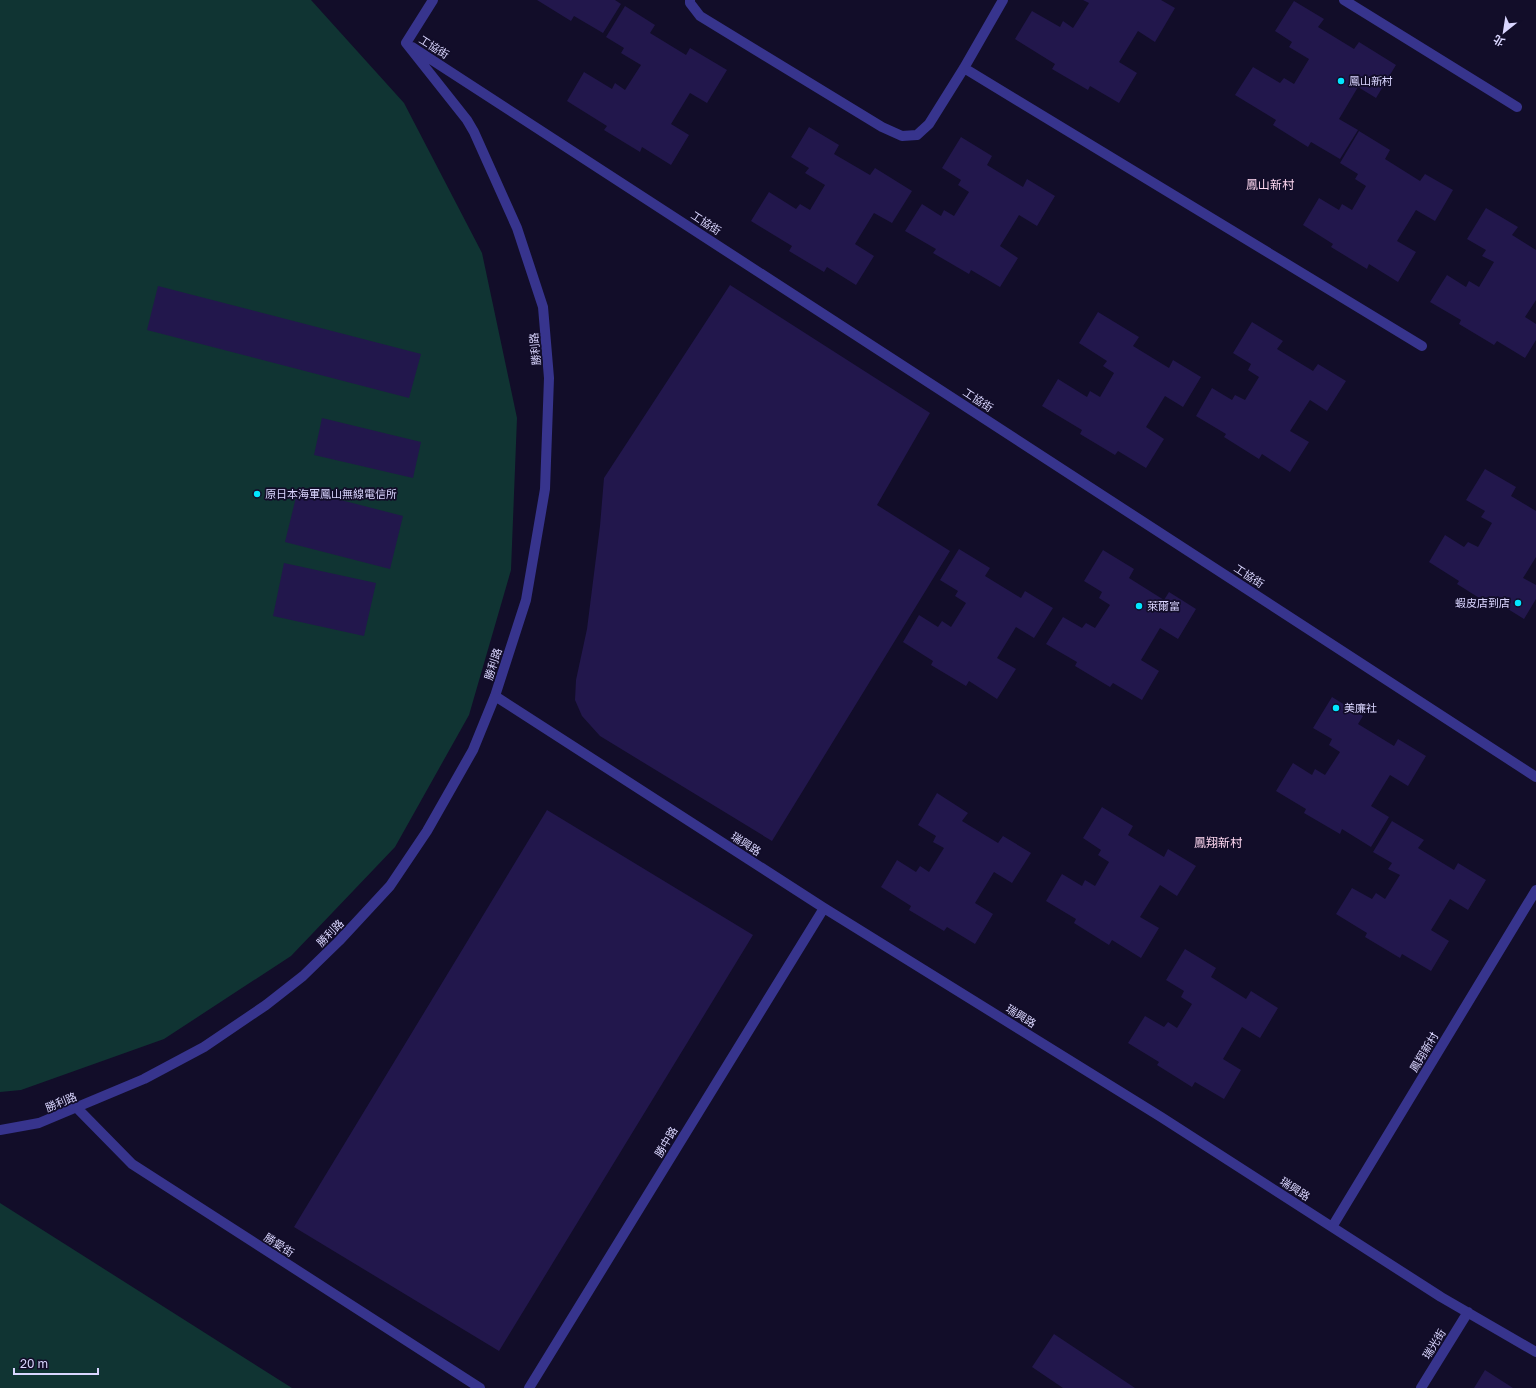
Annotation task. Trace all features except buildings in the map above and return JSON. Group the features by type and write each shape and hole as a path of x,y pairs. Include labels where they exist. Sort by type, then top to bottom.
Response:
{"street":[{"path":"406,43 433,0"},
{"path":"690,0 690,3 700,16 882,126 902,136 917,135 929,124 964,68 1003,0"},
{"path":"1344,0 1518,107"},
{"name":"勝利路","path":"0,1130 39,1123 144,1079 204,1046 266,1005 303,976 340,941 390,886 427,831 473,750 495,696 526,600 545,489 549,378 543,307 517,228 474,132 467,120 406,43"},
{"name":"工協街","path":"406,43 1536,777"},
{"path":"964,68 1422,346"},
{"name":"瑞興路","path":"495,696 824,908 1161,1117 1441,1297 1536,1352"},
{"name":"鳳翔新村","path":"1332,1227 1536,890"},
{"name":"勝中路","path":"529,1388 824,908"},
{"name":"勝愛街","path":"77,1108 132,1164 480,1388"},
{"name":"瑞光街","path":"1421,1388 1468,1312"}],"green space":[{"name":"原日本海軍鳳山無線電信所","path":"0,0 311,0 404,103 482,253 517,418 511,570 469,715 395,847 291,956 164,1039 21,1090 0,1092"},
{"path":"0,1203 292,1388 0,1388"}],"place":[{"name":"鳳山新村","path":"1341,81"},
{"name":"原日本海軍鳳山無線電信所","path":"257,494"},
{"name":"蝦皮店到店","path":"1518,603"},
{"name":"萊爾富","path":"1139,606"},
{"name":"美廉社","path":"1336,708"}],"district":[{"name":"鳳山新村","path":"1270,185"},
{"name":"鳳翔新村","path":"1218,843"}]}
